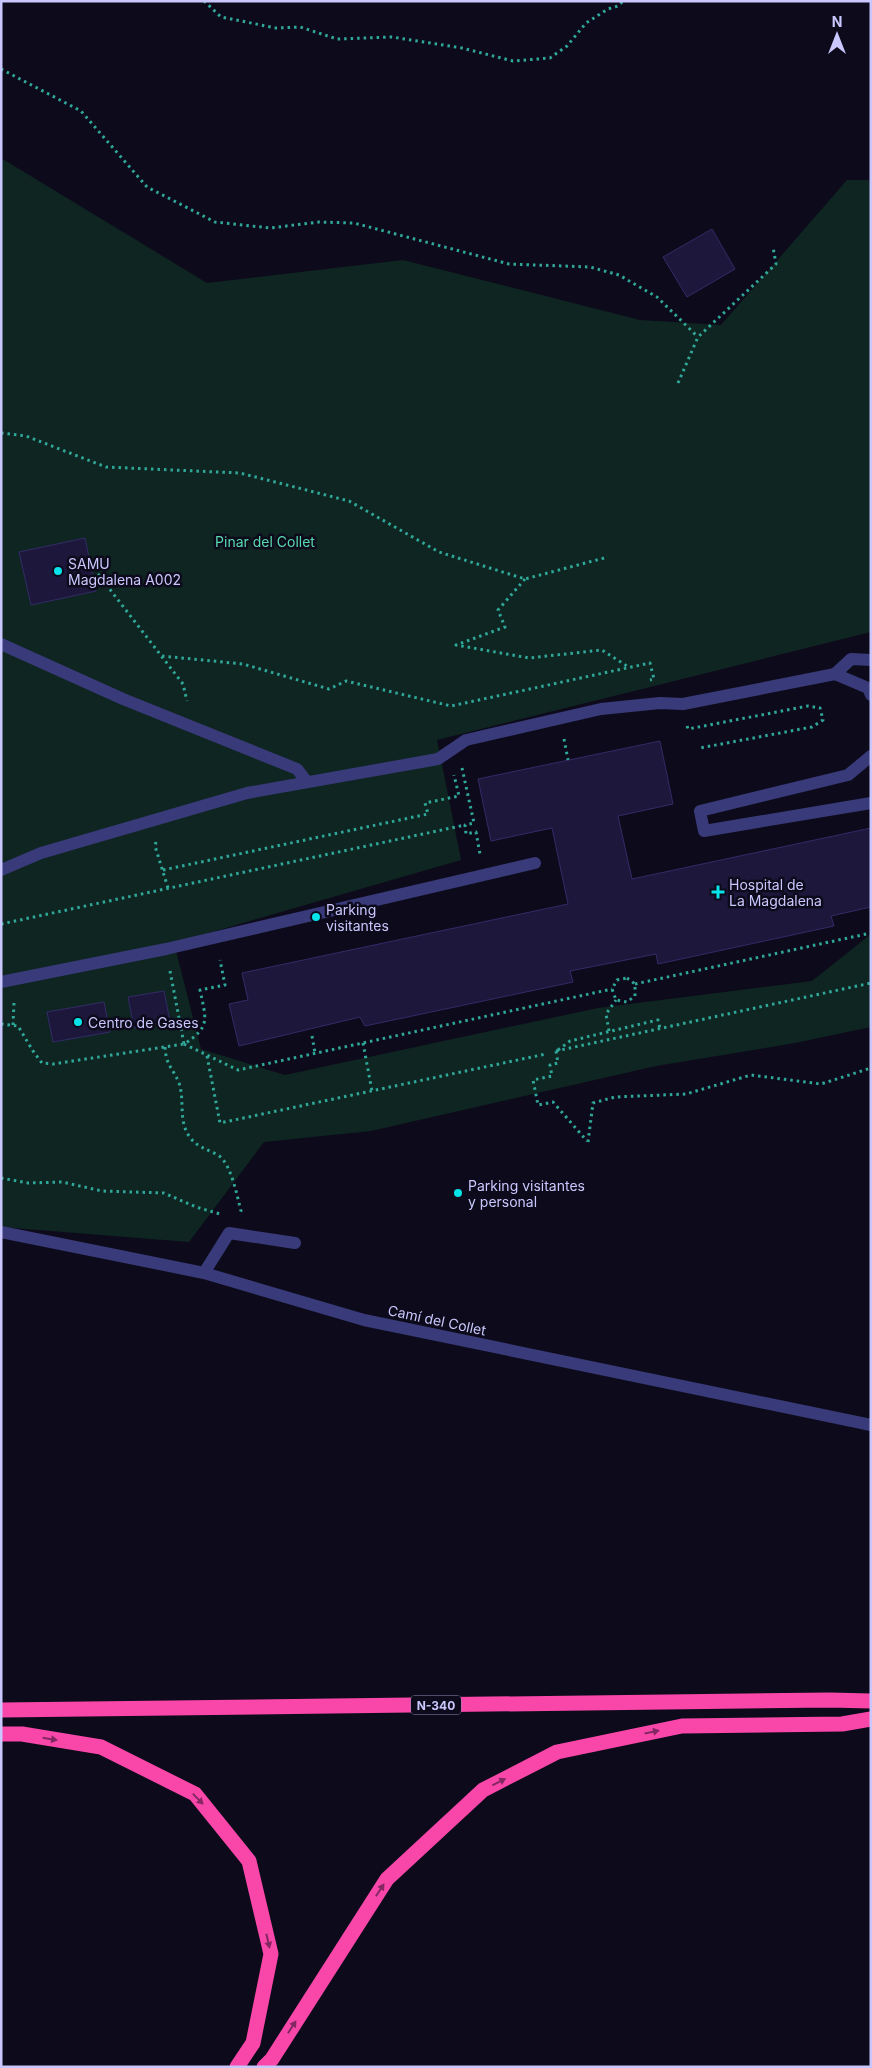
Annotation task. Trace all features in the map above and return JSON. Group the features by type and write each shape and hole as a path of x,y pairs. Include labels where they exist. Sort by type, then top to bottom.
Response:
{"highway":[{"name":"N-340","path":"1,1710 871,1701"},
{"path":"264,2067 272,2059 387,1880 483,1790 557,1752 682,1726 842,1724 871,1719"},
{"path":"1,1734 22,1734 101,1747 195,1794 249,1861 271,1954 253,2043 238,2067"}],"street":[{"path":"1,644 123,699 297,769 307,782"},
{"path":"1,870 41,853 247,793 438,758 466,740 601,709 660,703 683,704 835,674 851,659 871,660"},
{"path":"835,674 868,688 871,695"},
{"path":"871,756 848,775 700,812 704,831 871,803"},
{"path":"1,982 166,949 535,863"},
{"name":"Camí del Collet","path":"1,1232 204,1273 364,1320 871,1425"},
{"path":"204,1273 229,1233 296,1243"}],"path":[{"path":"204,1 221,17 276,28 300,27 337,39 392,37 462,48 513,61 550,58 567,46 586,23 618,6 623,1"},
{"path":"1,69 81,111 147,188 214,222 270,228 318,222 354,222 509,264 590,267 619,275 657,297 698,337"},
{"path":"678,383 698,337 776,264 773,248"},
{"path":"1,433 26,436 106,467 240,473 349,501 439,552 525,579 608,557"},
{"path":"98,574 183,684 186,698"},
{"path":"525,579 498,610 506,627 456,645 529,658 602,650 631,668"},
{"path":"162,656 243,664 329,689 346,681 451,706 650,664 654,679 644,681"},
{"path":"683,704 688,729 808,706 820,708 823,720 812,726 700,748"},
{"path":"1,924 474,823 453,749"},
{"path":"163,870 428,814 425,803 458,796 453,749"},
{"path":"162,818 155,846 168,888"},
{"path":"465,825 466,834 476,832 485,875"},
{"path":"634,984 871,933"},
{"path":"1,1024 14,1024 18,1026 33,1052 42,1063 53,1064 184,1044 200,1034 206,1017 200,990 226,985 214,937"},
{"path":"166,949 184,1044"},
{"path":"184,1044 238,1070 612,989 617,980 627,978 634,984 635,996 627,1002 616,1000"},
{"path":"556,1052 871,983"},
{"path":"612,989 616,1000"},
{"path":"14,1024 15,996"},
{"path":"609,1031 606,1014 616,1000"},
{"path":"556,1052 570,1041 658,1020 660,1029"},
{"path":"312,1036 315,1053"},
{"path":"363,1043 372,1091"},
{"path":"165,1047 166,1061 178,1083 181,1117 189,1136 202,1149 219,1155 228,1166 242,1211"},
{"path":"556,1052 558,1063 550,1065 552,1076 533,1080 538,1105 553,1102 588,1142 593,1103 615,1097 686,1094 751,1075 822,1084 871,1068"},
{"path":"207,1056 220,1123 546,1054"},
{"path":"1,1178 28,1183 62,1182 102,1191 164,1193 196,1207 228,1216 229,1233"}],"green space":[{"name":"Pinar del Collet","path":"1,158 207,283 403,260 640,320 721,325 847,180 871,180 871,632 437,740 461,860 174,943 201,1049 285,1075 598,1008 812,981 871,934 871,1027 795,1043 656,1066 371,1131 264,1142 189,1242 1,1227"}],"building":[{"path":"712,229 735,269 687,297 663,257"},
{"name":"SAMU Magdalena A002","path":"85,538 96,591 31,605 19,552"},
{"name":"Hospital de La Magdalena","path":"660,741 673,804 618,816 632,879 871,828 871,907 831,916 834,926 658,964 656,954 570,971 573,982 365,1026 360,1017 239,1046 229,1004 248,1000 242,973 568,904 552,828 491,841 478,779"},
{"path":"164,991 170,1021 134,1028 128,997"},
{"name":"Centro de Gases","path":"104,1002 110,1032 53,1042 47,1012"}],"place":[{"name":"SAMU Magdalena A002","path":"58,571"},
{"name":"Hospital de La Magdalena","path":"718,892"},
{"name":"Parking visitantes","path":"316,917"},
{"name":"Centro de Gases","path":"78,1022"},
{"name":"Parking visitantes y personal","path":"458,1193"}]}
